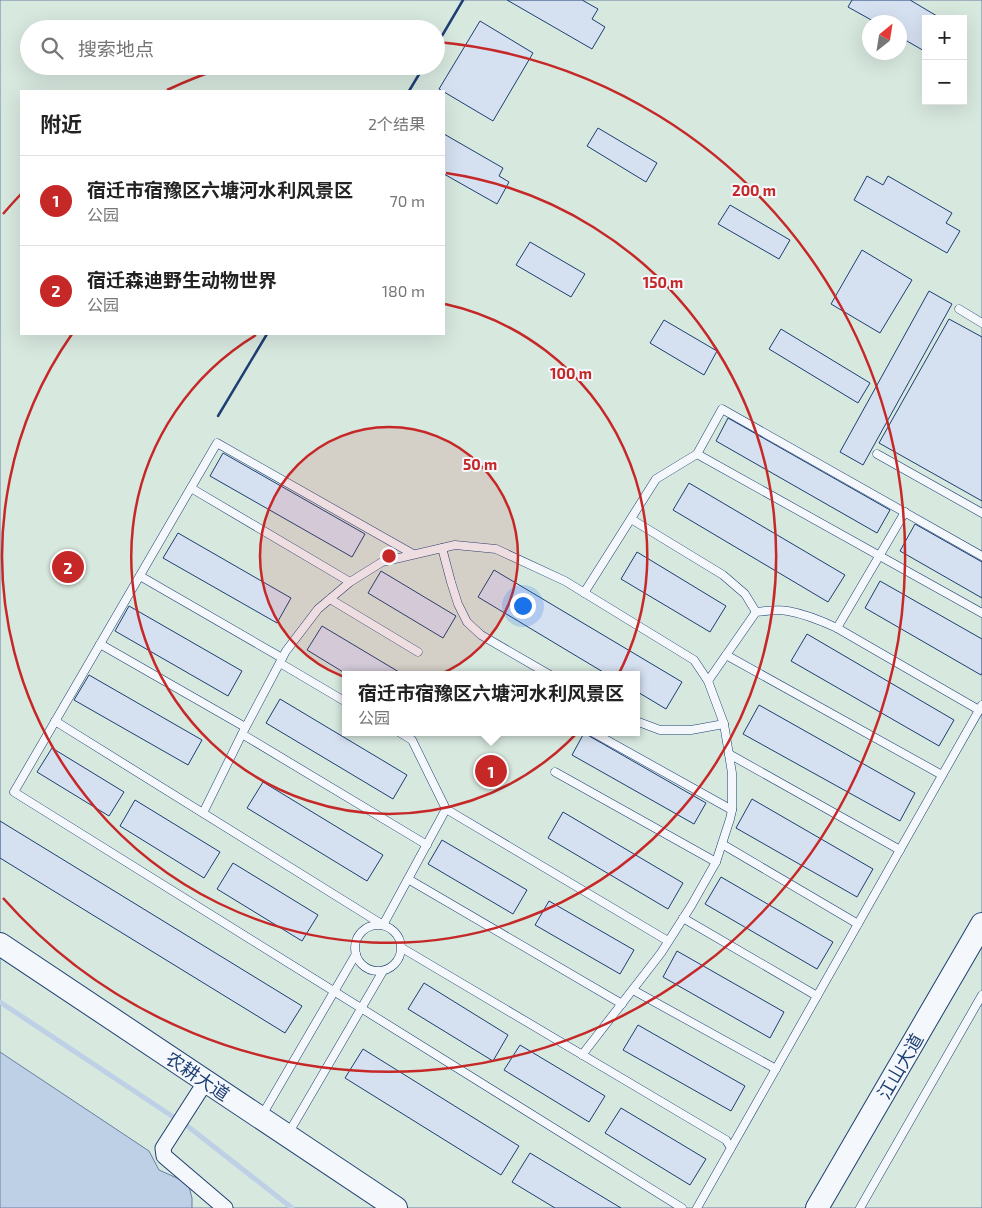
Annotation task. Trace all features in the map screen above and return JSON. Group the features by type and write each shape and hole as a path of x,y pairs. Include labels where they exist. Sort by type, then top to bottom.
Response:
{"street":[{"name":"江山大道","path":"817,1208 982,924"},
{"name":"农耕大道","path":"0,944 396,1208"},
{"path":"206,1081 162,1148 164,1156 226,1208"}],"lane":[{"path":"959,309 982,323"},
{"path":"584,593 656,479 697,454 722,409 982,556"},
{"path":"413,554 217,443 14,792 682,1208"},
{"path":"697,454 982,613"},
{"path":"877,454 982,512"},
{"path":"191,488 350,582"},
{"path":"837,628 905,512"},
{"path":"630,519 723,575 745,594 756,612"},
{"path":"204,813 286,651 318,609 350,582 382,562 455,545 496,549 565,581 694,660 708,681 724,724 732,773 732,810 716,862 683,918 633,990 582,1055"},
{"path":"442,548 450,582 467,622 481,635 543,671"},
{"path":"140,576 281,660 342,699"},
{"path":"330,599 418,652"},
{"path":"697,1208 981,707 837,628 788,611 770,610 756,612 708,681"},
{"path":"100,644 427,845"},
{"path":"726,655 942,775"},
{"path":"55,721 383,925 391,928 401,940 401,956 397,963 384,972 287,1135"},
{"path":"640,722 660,730 691,730 724,724"},
{"path":"406,736 412,740 446,809 668,941"},
{"path":"599,736 732,810"},
{"path":"729,754 900,850"},
{"path":"555,772 716,862"},
{"path":"383,925 446,809"},
{"path":"722,844 858,924"},
{"path":"408,879 622,1004"},
{"path":"683,918 817,996"},
{"path":"383,925 368,927 361,932 355,947 358,961 363,966 376,972 384,972"},
{"path":"402,948 726,1140 731,1148"},
{"path":"261,1118 356,954"},
{"path":"633,990 776,1069"},
{"path":"860,1208 982,995"}],"shaded area":[{"path":"0,0 982,0 982,1208 0,1208"}],"water":[{"path":"0,1052 149,1151 159,1170 188,1183 192,1198 192,1208 0,1208"}],"building":[{"path":"507,0 582,0 598,9 592,19 605,27 592,49"},
{"path":"852,0 910,0 935,15 922,15 922,50 907,41 907,15 862,15 848,7"},
{"path":"480,21 533,53 493,121 445,93 445,90 439,89"},
{"path":"598,128 657,163 646,182 587,146"},
{"path":"445,135 503,168 499,176 509,182 497,204 445,175"},
{"path":"867,176 883,185 888,176 952,213 946,223 960,231 947,253 854,200"},
{"path":"730,205 790,240 779,259 718,224"},
{"path":"530,242 585,274 571,297 516,265"},
{"path":"862,250 912,280 880,333 831,304"},
{"path":"929,291 952,304 863,465 840,452"},
{"path":"949,319 982,337 982,501 879,443"},
{"path":"664,320 717,351 704,375 650,343"},
{"path":"781,329 870,383 858,403 769,349"},
{"path":"728,418 890,510 877,533 716,441"},
{"path":"223,453 365,534 352,557 210,476"},
{"path":"689,483 845,575 828,602 673,510"},
{"path":"915,524 982,562 982,598 900,551"},
{"path":"178,533 291,598 277,623 163,558"},
{"path":"637,552 726,606 710,632 621,579"},
{"path":"494,570 682,682 666,709 640,693 640,671 601,671 478,597"},
{"path":"381,571 456,616 443,638 368,593"},
{"path":"880,581 982,639 981,675 865,608"},
{"path":"129,606 242,671 228,696 115,631"},
{"path":"322,626 397,671 342,671 307,650"},
{"path":"807,634 954,720 939,746 791,661"},
{"path":"89,675 202,740 188,765 74,700"},
{"path":"280,699 407,775 393,799 266,723"},
{"path":"759,705 915,793 900,821 743,734"},
{"path":"582,736 589,736 706,803 694,824 572,755"},
{"path":"52,748 124,792 109,816 37,772"},
{"path":"263,782 383,855 367,881 247,808"},
{"path":"752,799 873,869 857,897 736,828"},
{"path":"135,800 220,852 204,878 120,826"},
{"path":"563,812 683,883 668,909 548,838"},
{"path":"0,821 302,1006 285,1033 0,858"},
{"path":"442,840 527,890 513,914 428,864"},
{"path":"233,863 318,915 302,941 217,889"},
{"path":"721,877 833,942 817,969 705,904"},
{"path":"549,901 634,950 620,974 535,925"},
{"path":"677,951 784,1012 770,1038 663,977"},
{"path":"424,983 508,1035 493,1061 408,1009"},
{"path":"638,1025 745,1086 731,1111 623,1050"},
{"path":"520,1045 605,1096 589,1122 504,1070"},
{"path":"363,1049 519,1146 501,1175 345,1078"},
{"path":"621,1108 706,1159 690,1185 605,1133"},
{"path":"530,1153 621,1208 555,1208 512,1182"}],"waterway":[{"path":"0,1002 190,1128 292,1208"}],"wall":[{"path":"445,31 463,0"},
{"path":"410,90 419,75"},
{"path":"218,416 266,335"}],"place":[{"name":"宿迁森迪野生动物世界","path":"68,567"},
{"name":"宿迁市宿豫区六塘河水利风景区","path":"491,771"}]}
